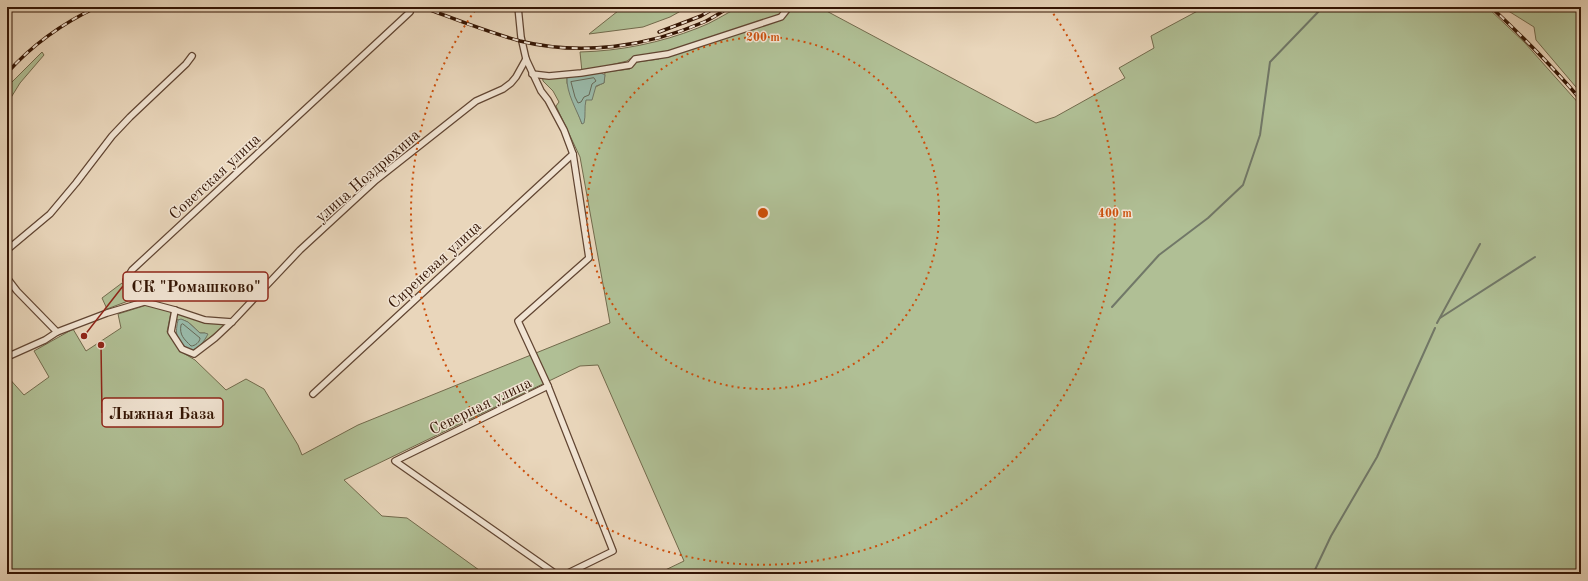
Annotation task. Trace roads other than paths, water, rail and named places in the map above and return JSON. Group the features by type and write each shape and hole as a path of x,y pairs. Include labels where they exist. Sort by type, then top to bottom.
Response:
{"street":[{"path":"518,7 521,37 526,59 532,74 564,130 574,154 589,258 518,321 548,386"},
{"path":"532,74 549,76 581,74 630,64 635,59 668,54 781,17 789,7"},
{"name":"Советская улица","path":"232,322 205,320 144,302 136,298 129,290 126,280 132,270 410,12"},
{"path":"7,250 50,214 112,136 130,116 186,64 192,56"},
{"name":"улица Ноздрюхина","path":"175,310 171,332 182,349 194,354 215,338 232,322 300,250 376,180 476,101 503,89 516,76 526,59"},
{"name":"Сиреневая улица","path":"313,394 574,154"},
{"path":"7,278 17,291 57,332"},
{"path":"7,357 45,340 57,332 107,313 144,302"},
{"name":"Северная улица","path":"556,574 395,461 548,386 613,551 566,574"}],"water":[{"path":"601,73 605,75 604,83 596,86 592,100 586,100 585,120 582,124 568,89 567,77"},
{"path":"181,319 188,322 200,333 208,334 201,344 190,351 180,341 177,335 176,331 178,320"}],"waterway":[{"path":"1112,307 1159,255 1208,218 1243,185 1260,135 1270,62 1321,9 1326,7"},
{"path":"1437,323 1480,244"},
{"path":"1440,318 1535,257"},
{"path":"1313,574 1331,536 1377,457 1435,328"}],"railway":[{"path":"7,73 37,44 72,20 97,7"},
{"path":"422,7 520,41 543,46 566,48 613,46 659,38 682,31 711,19 730,7"},
{"path":"659,32 701,16 716,7"},
{"path":"1491,7 1538,52 1581,100"}],"place":[{"name":"СК \"Ромашково\"","path":"84,336"},
{"name":"Лыжная База","path":"101,345"}]}
